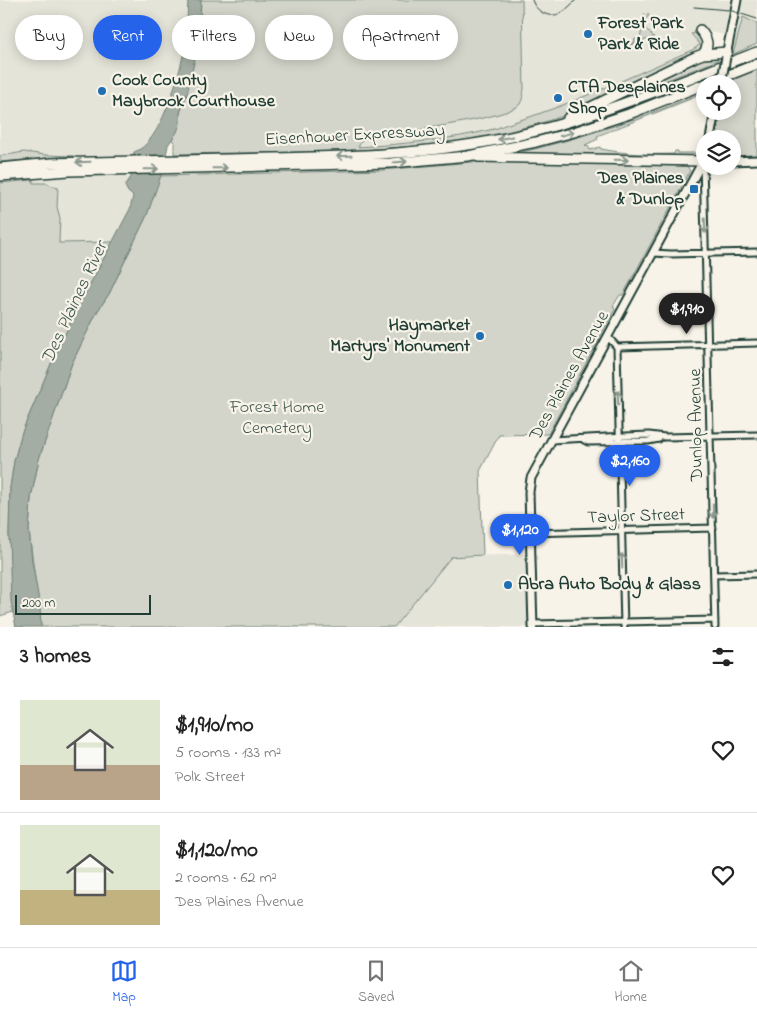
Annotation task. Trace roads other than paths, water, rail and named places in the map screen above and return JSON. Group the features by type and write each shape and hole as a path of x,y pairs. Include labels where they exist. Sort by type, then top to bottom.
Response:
{"highway":[{"path":"700,30 707,42 703,54"},
{"name":"Eisenhower Expressway","path":"172,165 396,154 489,141 553,127 607,110 757,52"},
{"path":"553,127 571,116 703,54 727,54"},
{"name":"Eisenhower Expressway","path":"728,75 757,64"},
{"name":"Eisenhower Expressway","path":"0,168 52,163 172,165 391,163 468,156 574,132 629,114 696,88"},
{"path":"468,156 486,158 696,160"},
{"name":"Eisenhower Expressway","path":"0,176 131,165"}],"main road":[{"path":"723,75 737,0"},
{"path":"741,161 757,160"},
{"name":"Des Plaines Avenue","path":"533,626 530,533 531,478 696,175"}],"street":[{"name":"Dunlop Avenue","path":"704,175 716,627"},
{"path":"653,253 757,252"},
{"path":"608,338 617,346 757,344"},
{"path":"617,346 624,625"},
{"path":"551,440 584,440 588,442 649,435 664,438 757,435"},
{"name":"Taylor Street","path":"530,533 713,528"},
{"path":"714,575 757,574"},
{"path":"533,626 624,625 715,620"}],"railway":[{"path":"532,0 540,11 548,15 556,15 563,12 576,0"},
{"path":"694,7 729,10 757,19"}],"place":[{"name":"Forest Park Park & Ride","path":"588,34"},
{"name":"Cook County Maybrook Courthouse","path":"102,91"},
{"name":"CTA Desplaines Shop","path":"558,98"},
{"name":"Des Plaines & Dunlop","path":"694,189"},
{"name":"Haymarket Martyrs' Monument","path":"480,336"},
{"name":"Abra Auto Body & Glass","path":"508,585"}],"water label":[{"name":"Des Plaines River","path":"75,303"}],"park label":[{"name":"Forest Home Cemetery","path":"277,418"}]}
